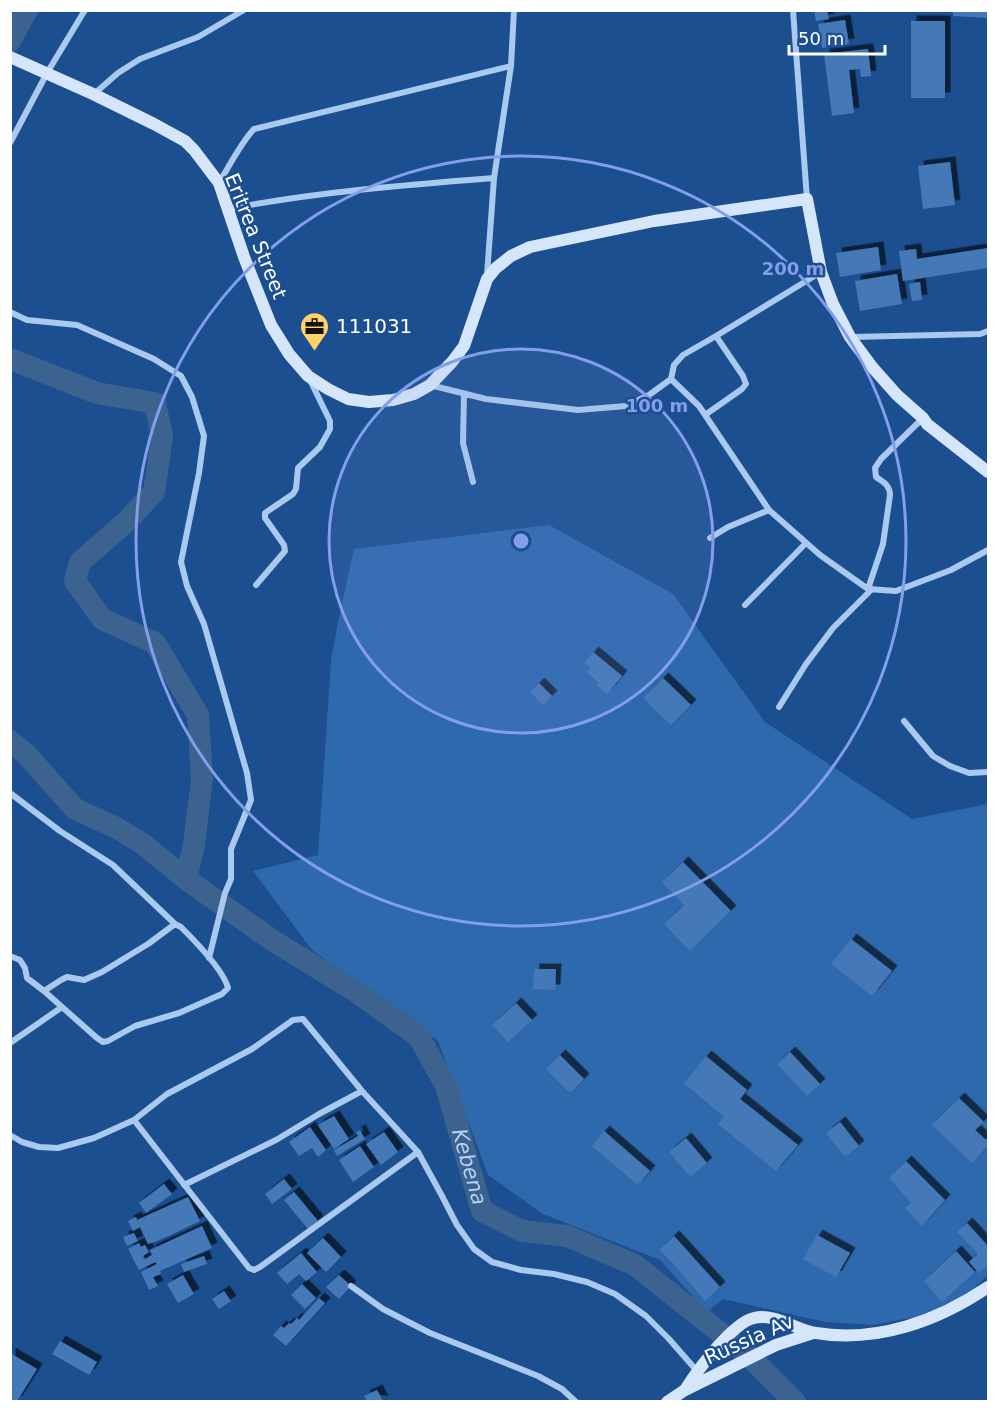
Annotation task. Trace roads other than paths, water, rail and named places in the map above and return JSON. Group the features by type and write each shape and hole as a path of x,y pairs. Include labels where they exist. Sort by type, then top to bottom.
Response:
{"main road":[{"name":"Eritrea Street","path":"15,59 93,94 185,141 194,150 219,183 244,257 271,325 289,354 308,376 348,399 369,402 393,400 414,394 430,386 464,346 487,279 510,256 530,247 654,221 807,199"},
{"path":"807,199 821,273 833,304 850,337 897,395 927,424 988,472"},
{"path":"813,1333 840,1336 888,1332 946,1312 988,1287"},
{"name":"Russia Av","path":"686,1396 697,1371 740,1325 749,1320 756,1317 769,1317 813,1333"},
{"name":"Russia Av","path":"667,1401 686,1396 715,1375 776,1345 813,1333"}],"street":[{"path":"10,143 85,10"},
{"path":"93,94 118,72 140,59 198,37 244,10"},
{"path":"487,279 494,178 511,66 514,10"},
{"path":"794,10 807,199"},
{"path":"219,183 245,139 254,129 511,66"},
{"path":"228,208 355,189 494,178"},
{"path":"430,386 486,399 578,410 626,406 649,395 671,379 675,365 683,355 821,273"},
{"path":"10,312 27,320 77,326 154,359 181,376 192,397 204,436 181,562 187,586 204,624 247,773 251,800 231,849 231,879 225,893 209,958"},
{"path":"850,337 980,334 988,331"},
{"path":"705,415 746,384 716,336"},
{"path":"256,585 285,551 284,545 265,518 265,513 293,494 296,489 298,468 320,447 330,429 330,421 308,376"},
{"path":"671,379 692,398 705,415 769,510 820,555 870,589 896,591 951,570 988,550"},
{"path":"464,394 463,443 474,482"},
{"path":"779,707 806,664 833,628 870,589 882,544 890,495 888,486 876,477 874,468 923,418"},
{"path":"710,538 728,527 769,510"},
{"path":"745,604 806,543"},
{"path":"904,721 933,756 969,773 988,772"},
{"path":"10,793 60,831 113,865 175,924 181,927 209,958 226,981 228,988 222,994 179,1013 135,1026 103,1042 27,978 26,968 20,960 10,956"},
{"path":"44,991 67,977 84,980 102,972 148,944 175,924"},
{"path":"10,1043 62,1007"},
{"path":"10,1135 22,1142 39,1147 58,1148 94,1138 134,1120 167,1094 252,1049 293,1020 303,1019 362,1091 418,1152 457,1225 474,1249 492,1262 587,1282 615,1294 646,1316 697,1371"},
{"path":"184,1185 276,1140 362,1091"},
{"path":"134,1120 249,1268 254,1270 418,1152"},
{"path":"351,1286 383,1309 421,1328 538,1376 562,1389 576,1401"}],"waterway":[{"path":"10,41 27,10"},
{"path":"10,359 97,393 155,403 162,437 154,492 126,522 80,562 75,581 102,619 155,643 198,715 202,779 194,844 186,879"},
{"name":"Kebena","path":"10,741 27,755 75,809 117,828 143,844 186,879 272,940 358,993 419,1037 446,1086 482,1211 522,1231 567,1236 635,1265 748,1355 795,1402"}],"place":[{"name":"111031","path":"315,352"}]}
